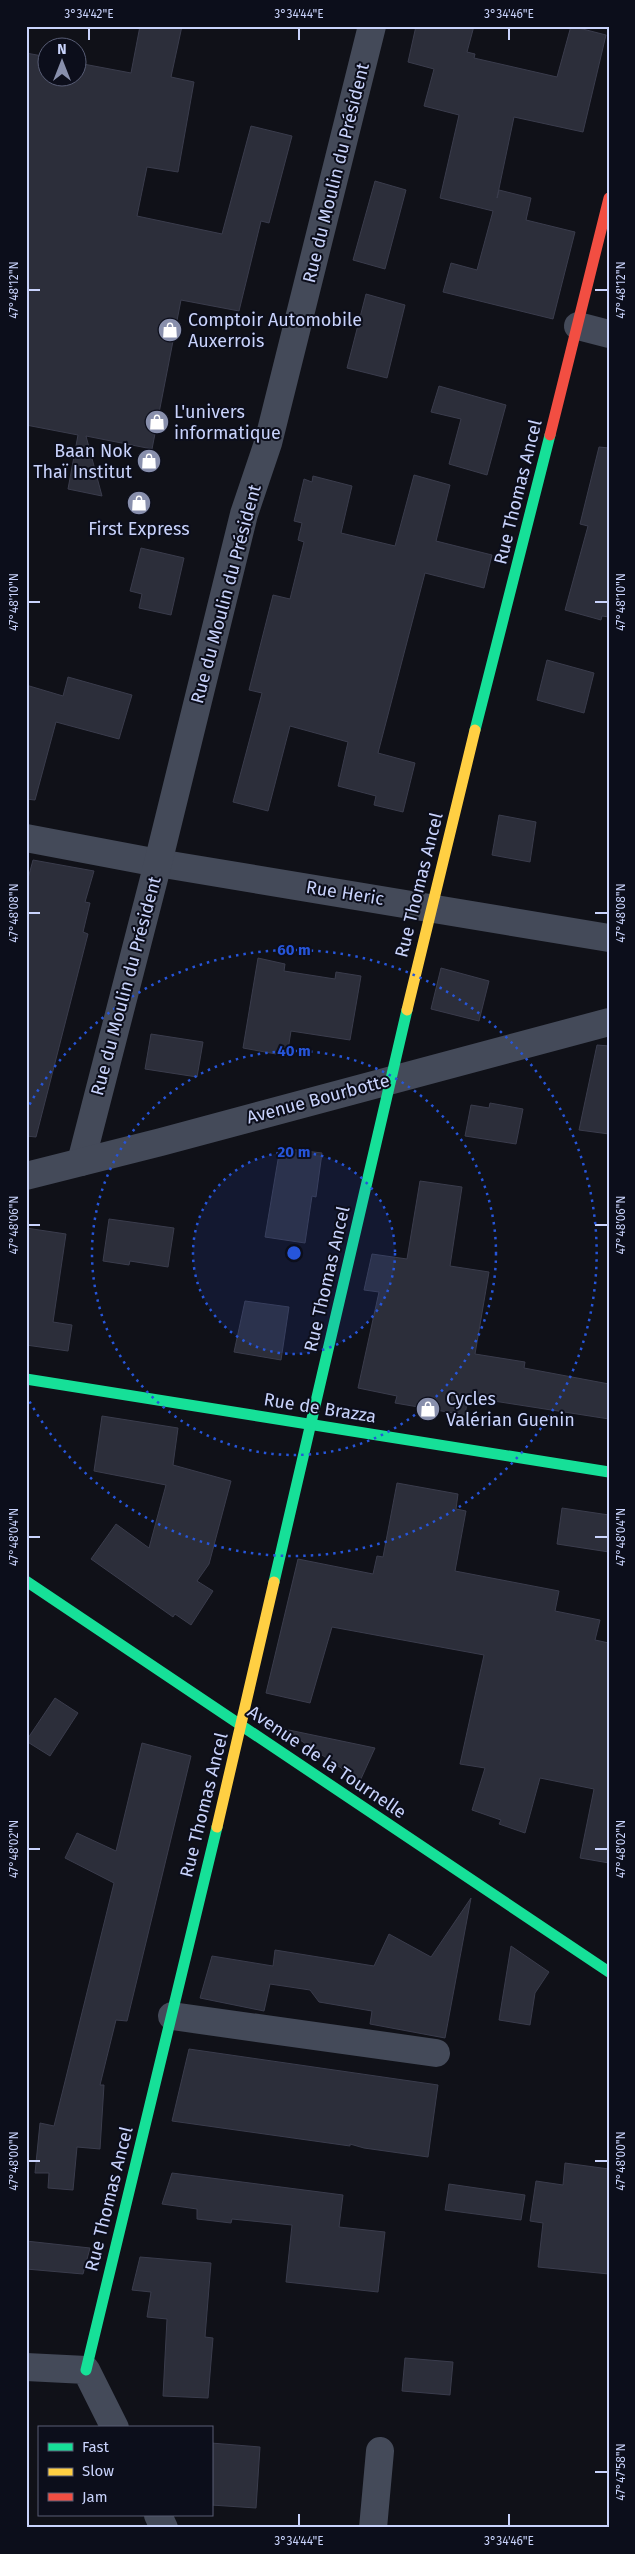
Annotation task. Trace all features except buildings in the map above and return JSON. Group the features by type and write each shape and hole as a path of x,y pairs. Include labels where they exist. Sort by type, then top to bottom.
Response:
{"street":[{"name":"Rue du Moulin du Président","path":"81,1162 158,863 244,514 268,443 372,26"},
{"name":"Rue Thomas Ancel","path":"86,2370 242,1725 309,1424 431,907 609,198"},
{"path":"578,326 609,334"},
{"name":"Rue Heric","path":"26,838 111,855 609,938"},
{"name":"Avenue Bourbotte","path":"26,1176 161,1142 392,1078 609,1022"},
{"name":"Rue de Brazza","path":"26,1379 609,1472"},
{"name":"Avenue de la Tournelle","path":"26,1581 609,1972"},
{"path":"172,2016 436,2053"},
{"path":"26,2367 86,2370 114,2426"},
{"path":"374,2528 380,2451"},
{"path":"158,2516 164,2528"}],"traffic: fast":[{"path":"475,730 550,435"},
{"path":"274,1582 407,1010"},
{"path":"26,1379 609,1472"},
{"path":"26,1581 609,1972"},
{"path":"86,2370 217,1827"}],"traffic: slow":[{"path":"407,1010 475,730"},
{"path":"217,1827 274,1582"}],"traffic: jam":[{"path":"550,435 609,198"}],"place":[{"name":"Comptoir Automobile Auxerrois","path":"170,330"},
{"name":"L'univers informatique","path":"157,422"},
{"name":"Baan Nok Thaï Institut","path":"149,461"},
{"name":"First Express","path":"139,503"},
{"name":"Cycles Valérian Guenin","path":"428,1409"}]}
